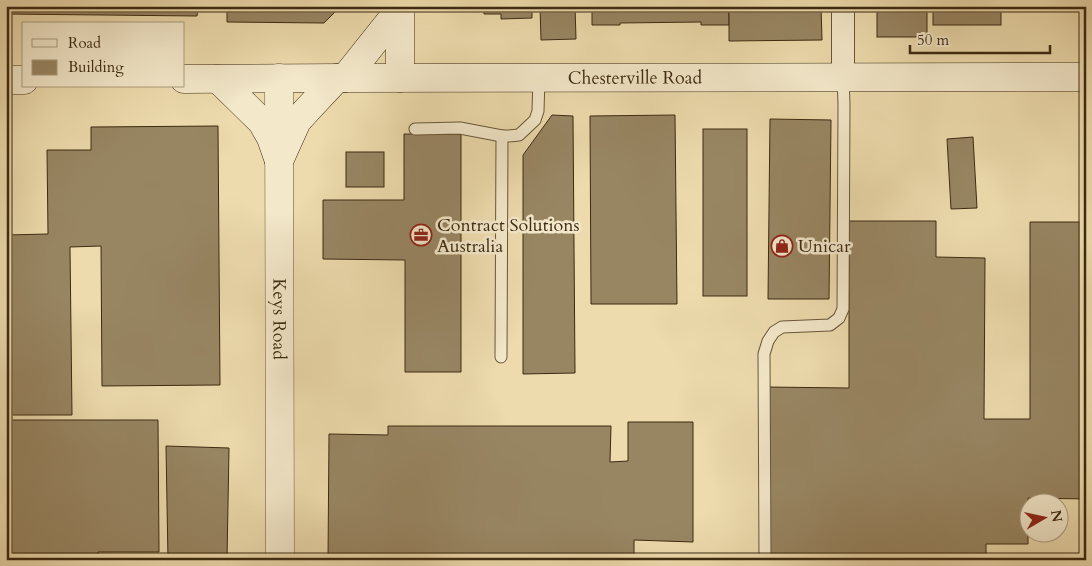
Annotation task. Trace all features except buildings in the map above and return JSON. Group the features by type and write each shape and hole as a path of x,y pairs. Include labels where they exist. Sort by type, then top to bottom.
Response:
{"main road":[{"path":"279,161 298,121 308,108 341,78 400,8"},
{"path":"400,8 400,78"},
{"name":"Chesterville Road","path":"185,79 1086,77"},
{"name":"Keys Road","path":"279,78 280,560"},
{"path":"218,79 262,122 271,138 279,161"},
{"path":"6,80 22,80"}],"street":[{"path":"843,6 843,78"}],"lane":[{"path":"415,129 460,128 502,136 519,135 531,126 535,120 538,110 540,78"},
{"path":"765,560 764,354 774,332 782,327 830,325 839,318 843,309 843,78"},
{"path":"501,357 502,136"}],"place":[{"name":"Contract Solutions Australia","path":"421,235"},
{"name":"Unicar","path":"782,246"}]}
